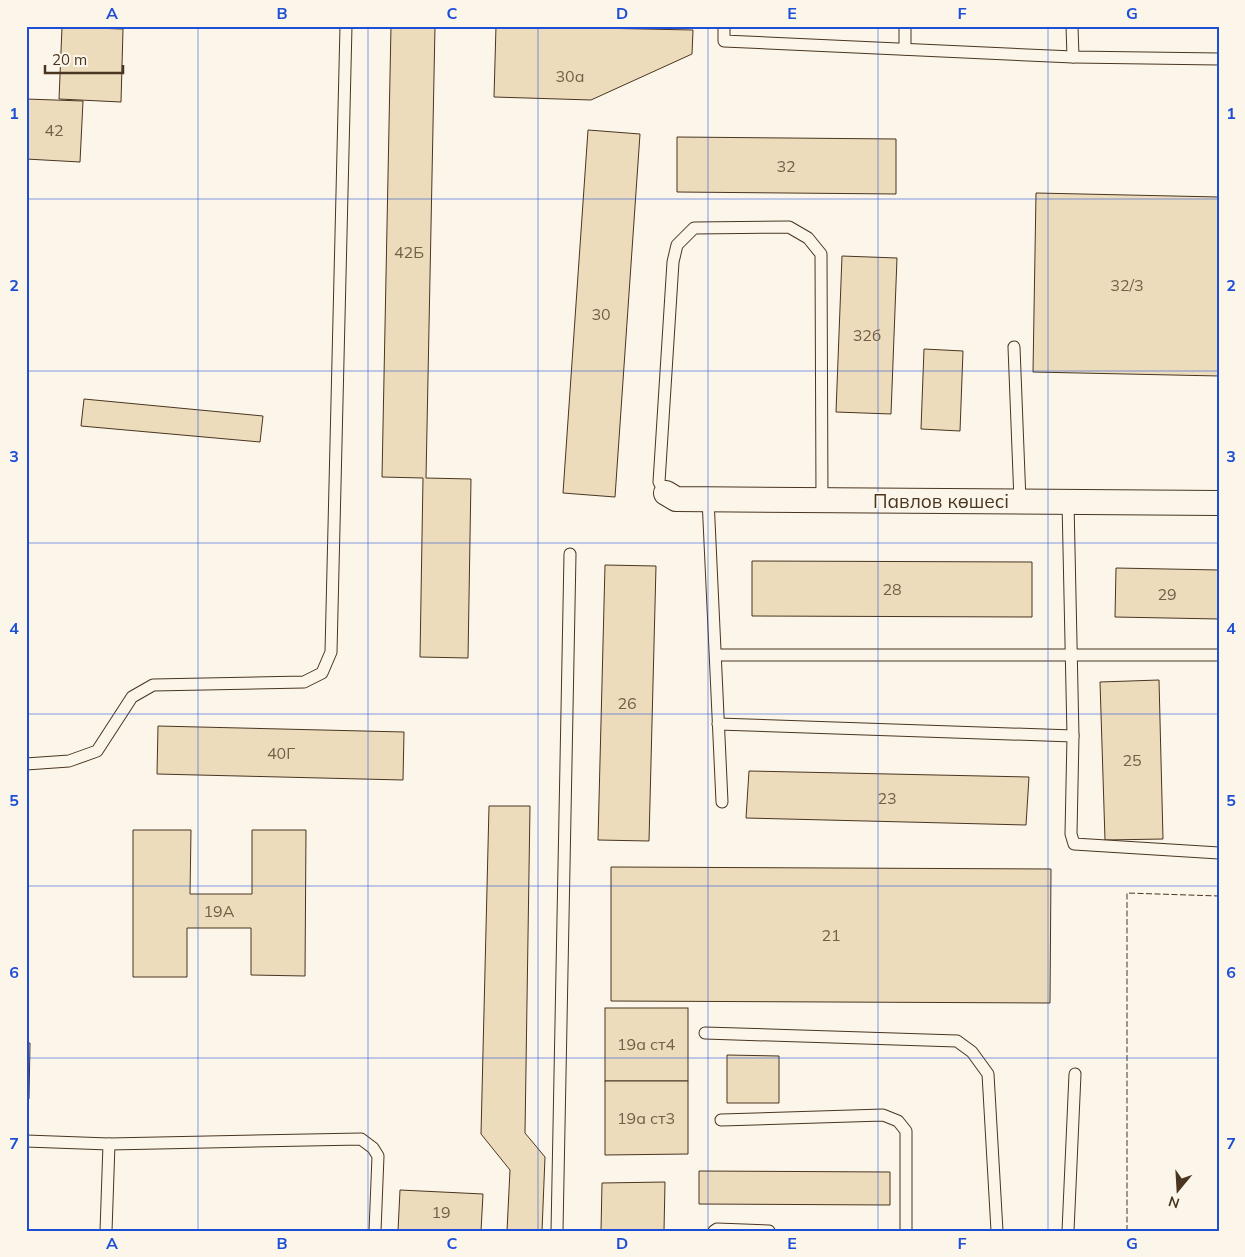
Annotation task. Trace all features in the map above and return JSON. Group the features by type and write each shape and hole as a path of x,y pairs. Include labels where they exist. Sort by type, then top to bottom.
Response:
{"street":[{"name":"Павлов көшесі","path":"666,493 676,499 1219,503"}],"lane":[{"path":"26,764 69,761 97,751 132,697 153,685 304,682 322,673 331,652 346,26"},
{"path":"724,26 724,41 1073,57 1219,59"},
{"path":"905,26 905,49"},
{"path":"1072,26 1073,57"},
{"path":"666,493 659,482 673,262 677,245 694,228 789,227 808,238 821,254 822,500"},
{"path":"1014,347 1020,501"},
{"path":"708,499 717,655 722,802"},
{"path":"1068,502 1073,736 1071,834 1074,844 1219,852"},
{"path":"557,1231 570,554"},
{"path":"717,655 1219,656"},
{"path":"718,724 1073,736"},
{"path":"706,1033 957,1042 972,1052 988,1074 997,1231"},
{"path":"1068,1231 1075,1074"},
{"path":"721,1120 882,1115 898,1121 906,1131 906,1231"},
{"path":"26,1141 110,1144 361,1139 378,1156 375,1231"},
{"path":"106,1231 110,1144"},
{"path":"714,1231 769,1231"}],"building":[{"path":"391,26 435,26 426,478 471,479 468,658 420,657 423,478 382,477"},
{"path":"496,26 693,30 692,54 591,100 494,97"},
{"path":"62,27 123,29 121,102 59,99"},
{"path":"26,99 83,101 80,162 26,159"},
{"path":"588,130 640,134 615,497 563,493"},
{"path":"677,137 896,139 896,194 677,192"},
{"path":"1036,193 1219,197 1219,376 1033,372"},
{"path":"842,256 897,258 891,414 836,412"},
{"path":"924,349 963,351 960,431 921,429"},
{"path":"84,399 263,416 260,442 81,426"},
{"path":"752,561 1032,562 1032,617 752,616"},
{"path":"605,565 656,566 649,841 598,840"},
{"path":"1116,568 1219,570 1219,619 1115,617"},
{"path":"1159,680 1163,839 1105,840 1100,682"},
{"path":"158,726 404,732 403,780 157,774"},
{"path":"749,771 1029,777 1026,825 746,818"},
{"path":"489,806 530,806 525,1133 545,1157 542,1231 507,1231 510,1170 481,1134"},
{"path":"133,830 191,830 190,894 252,894 252,830 306,830 305,976 251,975 251,928 187,928 187,977 133,977"},
{"path":"611,867 1051,869 1050,1003 611,1001"},
{"path":"605,1008 688,1008 688,1081 605,1081"},
{"path":"26,1043 30,1043 29,1099 26,1099"},
{"path":"727,1055 779,1056 779,1103 727,1103"},
{"path":"605,1081 688,1081 688,1154 605,1155"},
{"path":"699,1171 890,1172 890,1205 699,1204"},
{"path":"665,1182 664,1231 601,1231 602,1183"},
{"path":"400,1190 483,1194 481,1231 398,1231"}],"fence":[{"path":"1127,1231 1127,893 1219,896"}]}
